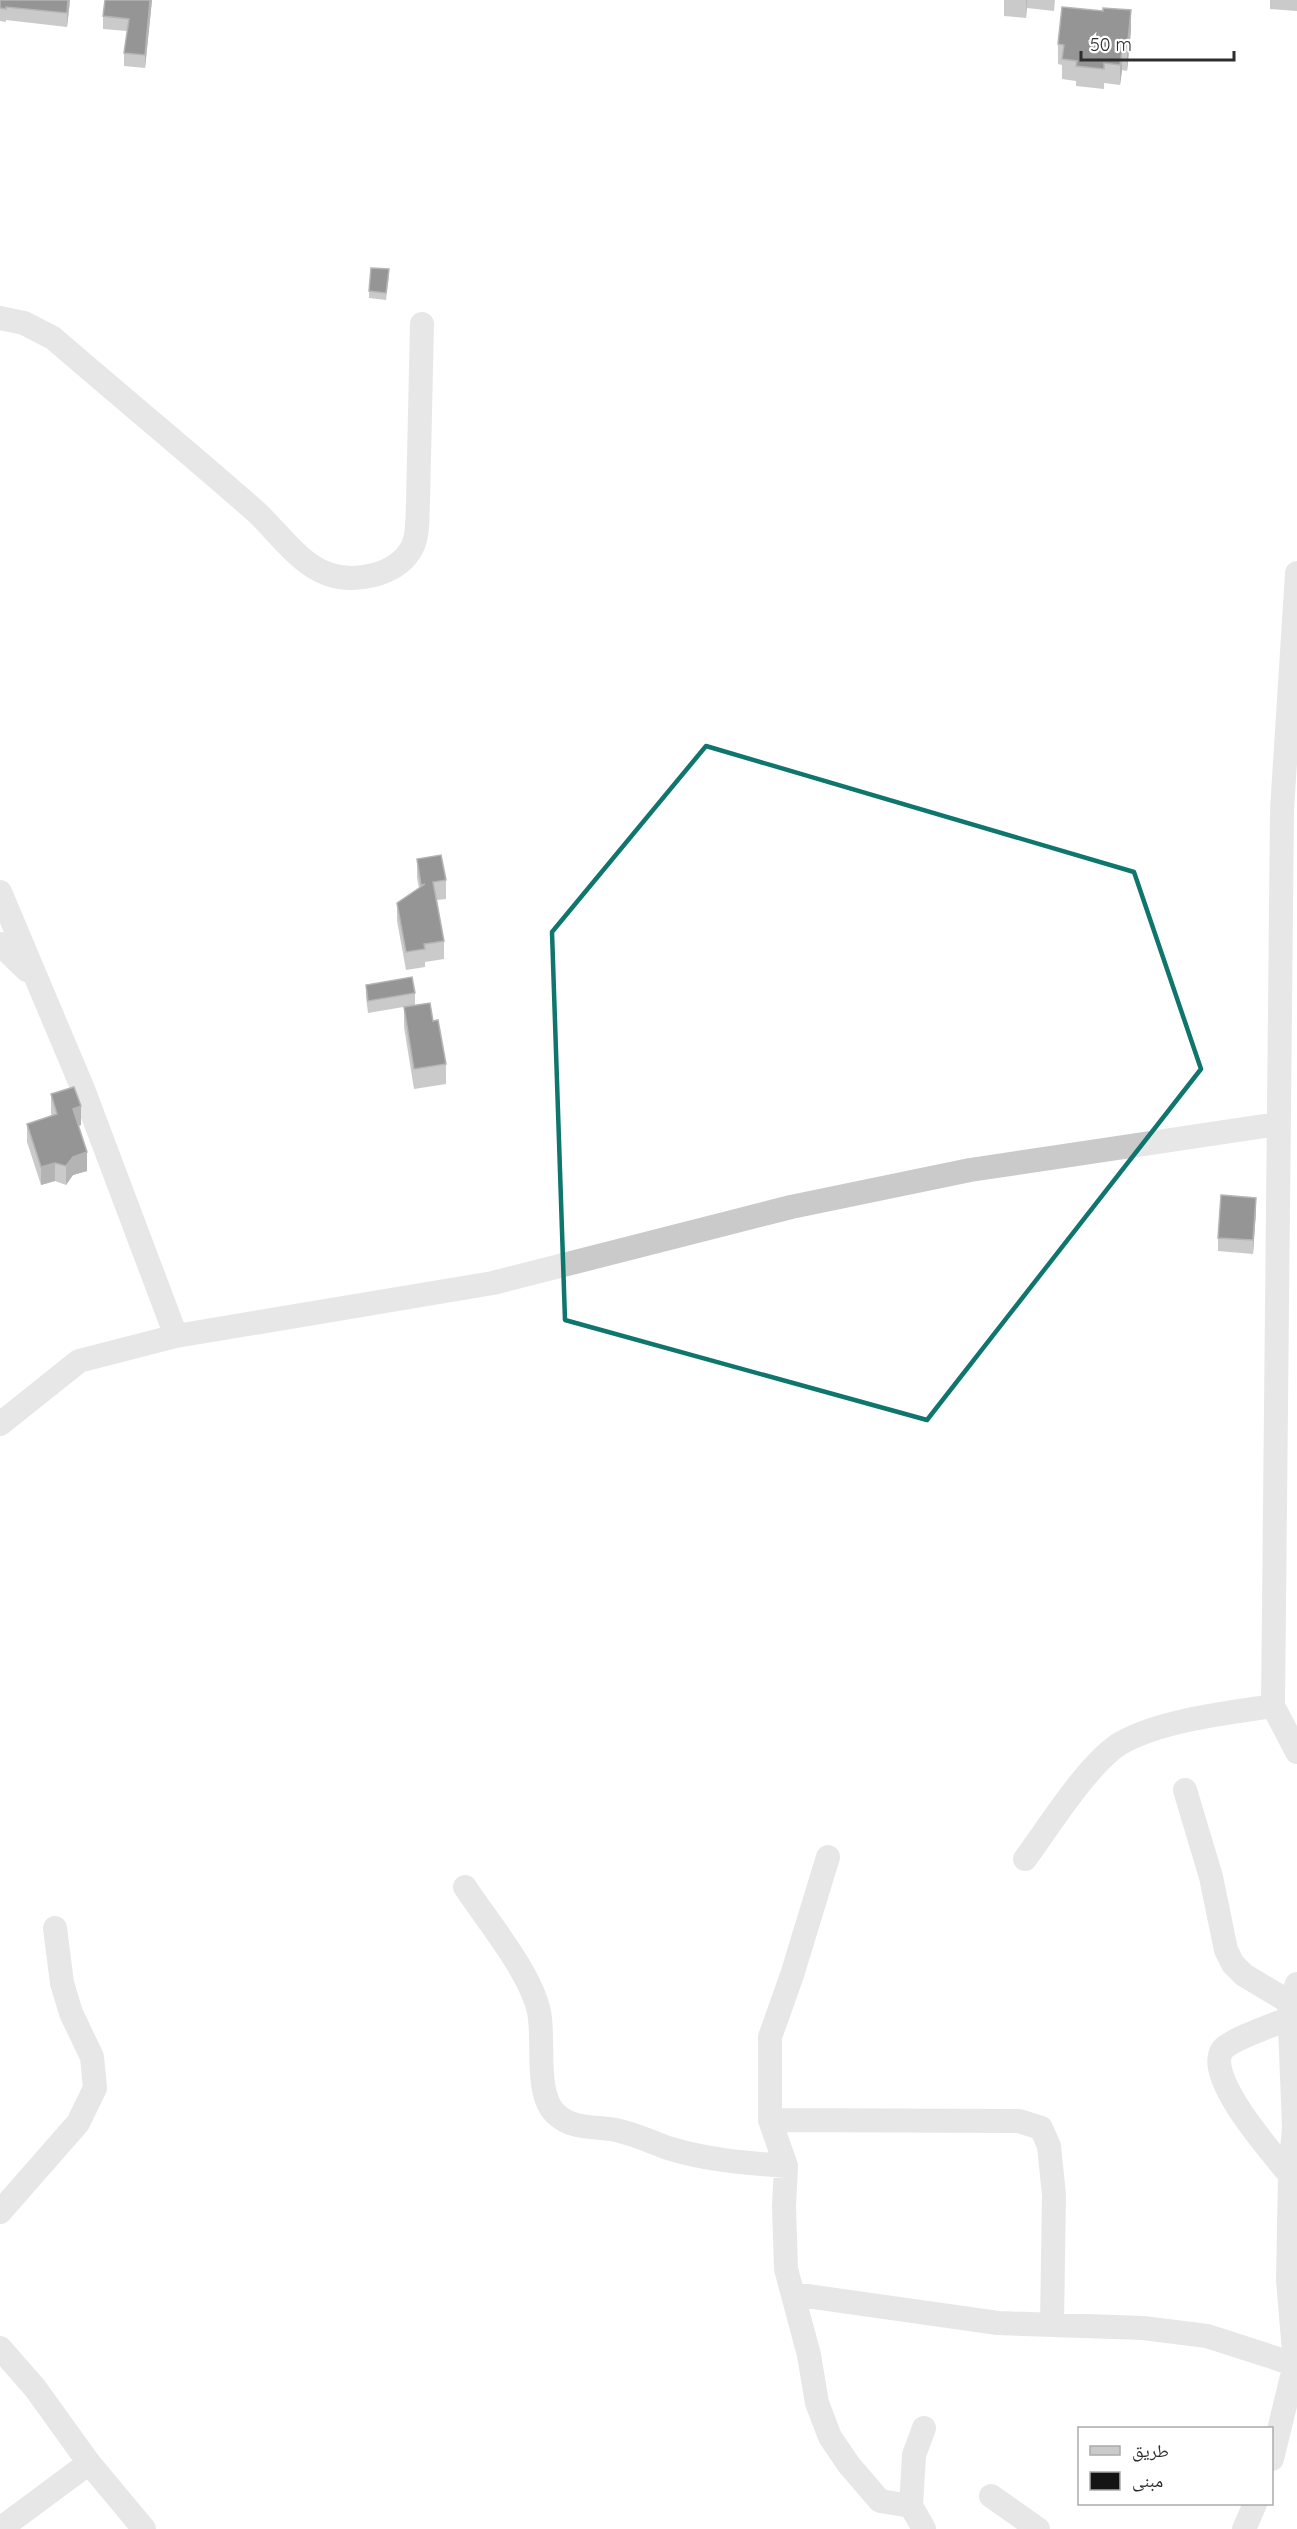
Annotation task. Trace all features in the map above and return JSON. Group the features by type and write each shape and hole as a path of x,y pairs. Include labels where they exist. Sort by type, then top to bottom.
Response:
{"street":[{"path":"0,318 24,323 53,338 255,511 307,562 327,574 349,578 373,575 396,566 411,550 417,529 422,324"},
{"path":"1297,573 1282,810 1273,1706 1297,1752"},
{"path":"0,892 83,1089 176,1336"},
{"path":"0,944 18,959 36,982"},
{"path":"0,1424 79,1361 176,1336 493,1283 790,1207 970,1170 1278,1124"},
{"path":"1025,1859 1098,1762 1121,1743 1154,1730 1213,1715 1273,1706"},
{"path":"1185,1790 1211,1876 1227,1950 1233,1964 1244,1975 1293,2002"},
{"path":"828,1857 792,1975 770,2037 770,2120 786,2166 784,2236 786,2270 809,2355 817,2403 830,2437 849,2465 880,2501 911,2506"},
{"path":"465,1887 527,1980 539,2013 546,2099 555,2114 575,2126 615,2130 689,2152 730,2161 786,2166"},
{"path":"0,2212 78,2123 94,2088 92,2057 71,2013 62,1983 55,1928"},
{"path":"1273,2454 1296,2365 1288,2280 1290,2175 1294,2127 1293,2002"},
{"path":"1290,2175 1238,2109 1221,2076 1219,2061 1223,2050 1293,2002"},
{"path":"770,2120 1019,2121 1041,2128 1049,2146 1054,2195 1052,2325"},
{"path":"792,2294 998,2323 1143,2328 1207,2336 1296,2365"},
{"path":"0,2348 35,2388 89,2463 144,2529"},
{"path":"924,2428 914,2455 911,2506 924,2529"},
{"path":"0,2529 89,2463"},
{"path":"990,2496 1038,2529"},
{"path":"1244,2529 1255,2505"}],"highlighted area":[{"path":"706,746 1134,872 1201,1069 927,1420 565,1320 552,932"}],"building":[{"path":"0,0 68,0 67,13 0,8"},
{"path":"105,0 150,0 145,55 124,53 129,19 103,16"},
{"path":"1062,7 1103,11 1103,8 1131,10 1127,51 1122,50 1120,65 1104,63 1104,69 1076,66 1077,61 1062,59 1064,45 1058,44"},
{"path":"371,268 389,269 386,293 369,291"},
{"path":"441,855 446,880 433,882 444,941 424,944 425,949 406,952 397,903 425,884 421,885 417,859"},
{"path":"412,977 415,993 368,1001 366,985"},
{"path":"430,1003 433,1021 438,1020 446,1064 414,1069 404,1007"},
{"path":"74,1087 81,1106 73,1109 87,1152 73,1157 66,1166 55,1163 41,1167 27,1124 57,1114 51,1094"},
{"path":"1221,1195 1256,1198 1253,1240 1218,1238"}]}
